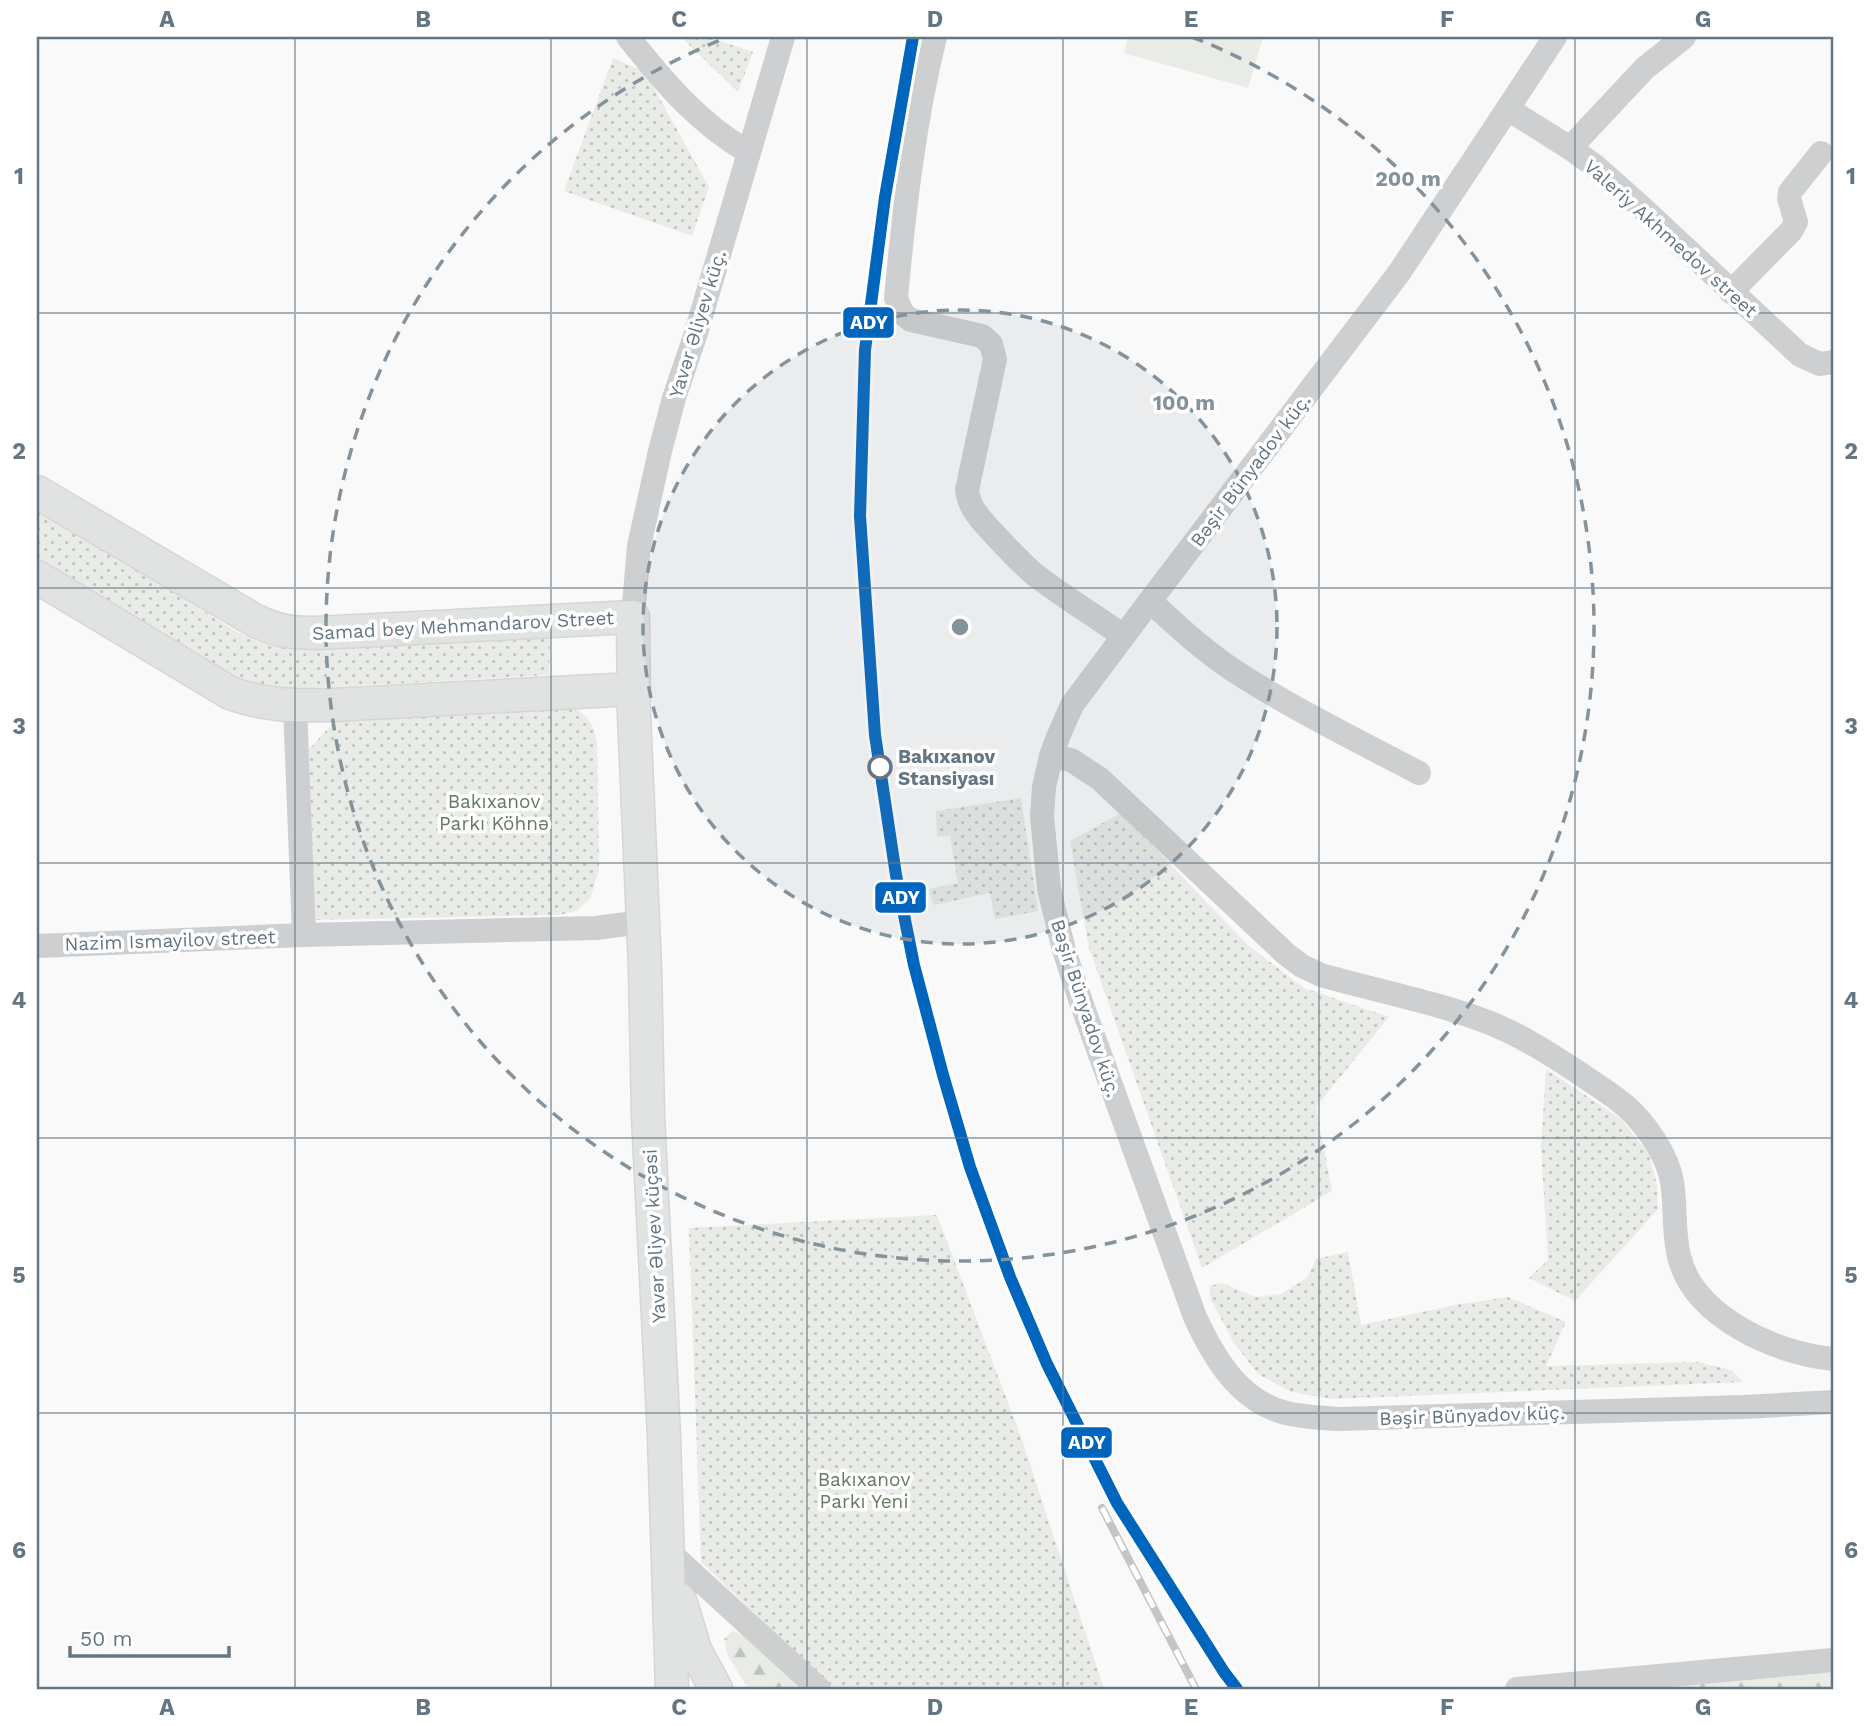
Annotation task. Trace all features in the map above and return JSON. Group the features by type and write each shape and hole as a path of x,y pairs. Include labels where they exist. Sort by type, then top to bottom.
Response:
{"main road":[{"name":"Samad bey Mehmandarov Street","path":"37,492 254,620 291,633 317,634 633,617"},
{"path":"37,577 230,693 251,700 295,706 568,691 633,702"},
{"path":"633,617 633,702 642,922"},
{"name":"Yavər Əliyev küçəsi","path":"642,922 667,1550"},
{"path":"667,1550 672,1689"},
{"path":"667,1550 686,1625 695,1650 716,1689"}],"street":[{"path":"628,37 689,107 712,129 748,152"},
{"name":"Yavər Əliyev küç.","path":"633,617 639,546 660,451 783,37"},
{"path":"935,37 925,76 906,192 896,298 902,313 911,320 982,336 991,344 995,359 967,490 973,509 1016,558 1123,636"},
{"name":"Bəşir Bünyadov küç.","path":"1555,37 1399,273 1072,705 1051,756 1044,787 1042,816 1049,889 1064,950 1081,1002 1195,1317 1218,1360 1248,1395 1284,1413 1340,1419 1833,1402"},
{"path":"1570,148 1637,76 1684,37"},
{"name":"Valeriy Akhmedov street","path":"1508,109 1570,148 1639,205 1800,355 1820,364 1833,362"},
{"path":"1731,292 1791,231 1796,222 1789,198 1790,192 1821,153"},
{"path":"1150,601 1197,644 1235,672 1342,734 1419,773"},
{"path":"295,706 304,935"},
{"path":"1051,756 1071,760 1100,779 1302,966 1321,975 1466,1014 1493,1024 1535,1045 1632,1112 1664,1158 1672,1180 1679,1258 1688,1279 1704,1300 1727,1319 1769,1344 1807,1356 1833,1359"},
{"name":"Nazim Ismayilov street","path":"37,946 304,935 596,928 642,922"},
{"path":"667,1550 819,1689"},
{"path":"1517,1689 1833,1660"}],"green space":[{"path":"681,37 708,37 753,52 738,92"},
{"path":"1128,37 1263,37 1248,88 1124,53"},
{"path":"613,58 645,72 709,187 692,236 564,191"},
{"path":"37,507 242,635 256,641 299,649 550,637 549,675 298,689 251,683 223,673 37,563"},
{"name":"Bakıxanov Parkı Köhnə","path":"572,707 589,721 597,741 599,870 590,899 576,911 559,915 315,920 309,749 341,715"},
{"path":"1021,798 1038,911 995,919 990,893 933,905 929,889 958,883 950,835 937,837 936,811"},
{"path":"1121,813 1249,946 1304,988 1389,1017 1316,1107 1332,1191 1202,1268 1089,948 1070,841"},
{"path":"1546,1069 1621,1119 1649,1154 1657,1185 1658,1209 1575,1301 1529,1278 1548,1260 1541,1147"},
{"name":"Bakıxanov Parkı Yeni","path":"937,1215 1021,1437 1104,1689 833,1689 701,1562 689,1228"},
{"path":"1348,1252 1361,1325 1508,1297 1566,1322 1546,1366 1697,1362 1731,1370 1744,1382 1333,1399 1291,1392 1258,1374 1234,1343 1211,1300 1209,1286 1222,1283 1256,1297 1281,1294 1307,1278 1316,1259"},
{"path":"733,1631 747,1637 802,1689 748,1689 727,1654 724,1639"},
{"path":"1826,1669 1833,1674 1833,1689 1626,1689"}],"railway":[{"path":"1102,1508 1196,1689"}],"transit line":[{"name":"ADY","path":"913,37 885,197 865,350 860,516 875,735 896,875 914,965 943,1075 970,1167 1010,1277 1047,1364 1117,1503 1237,1689"}],"place":[{"name":"Bakıxanov Stansiyası","path":"880,767"}]}
